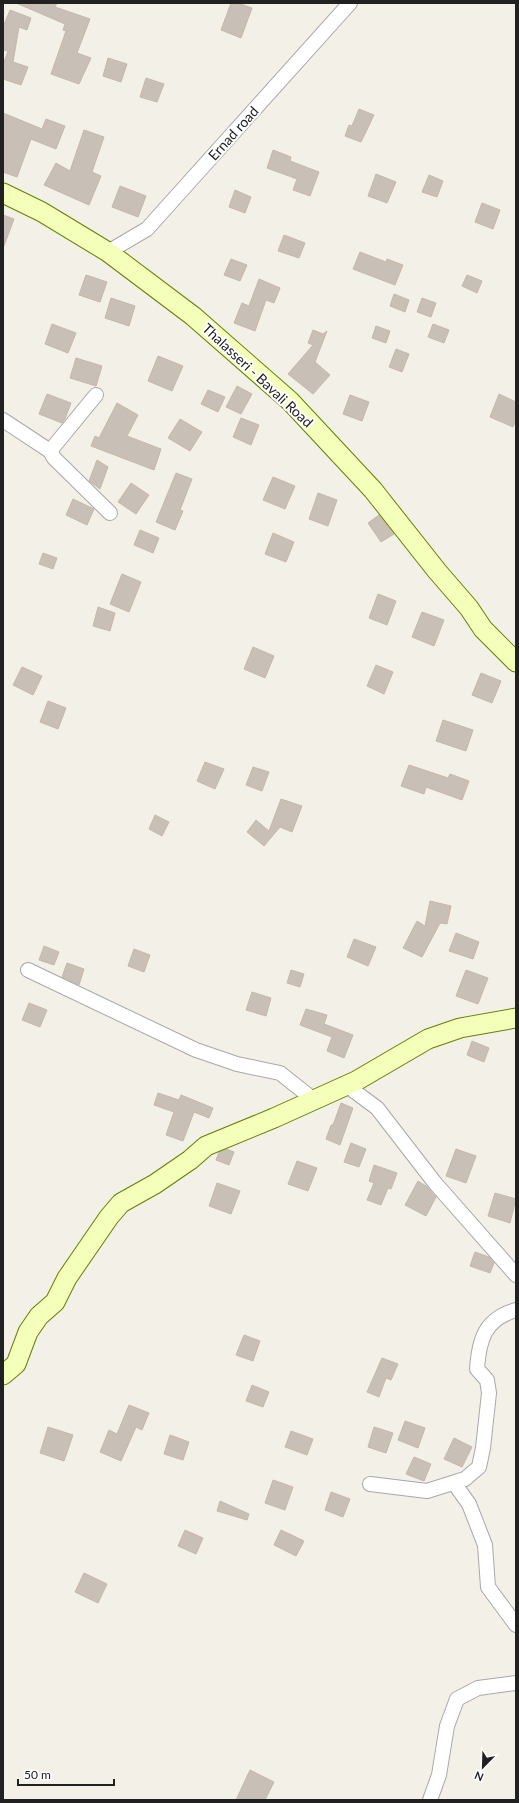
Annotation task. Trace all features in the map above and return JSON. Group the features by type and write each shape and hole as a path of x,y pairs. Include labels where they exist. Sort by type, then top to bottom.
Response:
{"main road":[{"name":"Thalasseri - Bavali Road","path":"3,193 42,212 108,252 193,316 290,401 373,490 437,571 469,608 483,629 516,662"},
{"path":"3,1375 16,1364 28,1332 39,1316 55,1302 67,1278 109,1217 121,1203 155,1184 190,1160 206,1146 346,1085 428,1040 460,1028 516,1018"}],"street":[{"name":"Ernad road","path":"108,252 147,230 350,3"},
{"path":"50,451 96,395"},
{"path":"3,420 50,451 54,458 110,513"},
{"path":"28,970 196,1050 237,1064 280,1073 314,1100"},
{"path":"346,1085 376,1108 435,1183 516,1275"},
{"path":"370,1484 427,1491 466,1478 479,1467 483,1448 489,1393 487,1380 477,1369 478,1349 487,1327 506,1313 516,1310"},
{"path":"454,1483 468,1504 485,1545 488,1587 516,1625"},
{"path":"430,1800 439,1774 447,1726 457,1699 478,1688 516,1683"}],"building":[{"path":"16,3 57,3 55,7 90,19 77,53 91,58 79,84 51,74 66,31 63,30 65,24"},
{"path":"231,3 238,3 252,8 241,38 221,30"},
{"path":"10,10 31,18 27,30 19,27 13,62 28,67 21,85 3,79 3,65 8,51 3,50 3,27"},
{"path":"108,58 127,64 121,82 103,76"},
{"path":"146,78 164,84 157,102 140,97"},
{"path":"359,109 374,115 361,142 345,136 349,125 352,126"},
{"path":"3,113 42,129 46,119 65,126 56,149 31,139 17,177 3,172"},
{"path":"84,130 104,137 92,172 101,176 89,205 44,185 56,163 70,171"},
{"path":"273,150 291,157 290,161 319,172 310,196 293,190 297,179 267,168"},
{"path":"376,174 396,182 387,203 368,196"},
{"path":"429,175 443,181 437,197 422,192"},
{"path":"120,186 146,196 138,217 112,207"},
{"path":"235,190 251,197 245,213 229,207"},
{"path":"482,203 500,210 493,229 475,222"},
{"path":"3,215 14,219 4,246 3,246"},
{"path":"284,235 305,243 299,258 278,251"},
{"path":"360,252 386,262 387,259 403,265 395,285 353,269"},
{"path":"231,259 247,265 240,281 224,275"},
{"path":"86,275 107,282 100,302 79,295"},
{"path":"467,275 482,281 477,293 462,286"},
{"path":"259,279 280,288 274,303 266,300 255,331 234,323 242,303 249,306"},
{"path":"394,294 409,300 405,312 390,306"},
{"path":"111,298 135,306 129,326 105,318"},
{"path":"422,298 436,303 431,317 417,312"},
{"path":"52,324 76,333 68,353 45,344"},
{"path":"433,324 449,330 444,343 428,337"},
{"path":"376,326 390,331 386,343 372,338"},
{"path":"313,330 323,334 327,331 315,362 330,375 313,394 288,374 313,345 308,343"},
{"path":"396,349 409,354 402,372 389,367"},
{"path":"158,356 183,366 172,391 148,381"},
{"path":"76,358 102,366 96,386 70,378"},
{"path":"237,386 252,394 241,414 226,407"},
{"path":"208,390 225,397 218,412 201,404"},
{"path":"47,394 71,403 62,423 39,414"},
{"path":"499,394 516,402 516,420 513,427 490,417"},
{"path":"350,395 369,402 362,421 343,414"},
{"path":"117,403 138,415 127,436 161,449 154,470 91,446 95,436 99,438"},
{"path":"241,418 259,425 251,445 233,437"},
{"path":"180,419 202,432 190,451 168,438"},
{"path":"97,460 108,467 100,489 89,481"},
{"path":"176,473 192,479 180,510 183,511 175,530 156,522"},
{"path":"273,477 295,486 285,509 263,500"},
{"path":"131,483 149,495 136,514 118,502"},
{"path":"318,493 337,500 328,526 309,519"},
{"path":"73,499 94,509 87,525 66,515"},
{"path":"379,515 394,534 381,542 368,523"},
{"path":"140,530 159,538 153,553 134,545"},
{"path":"273,533 294,542 286,562 265,554"},
{"path":"43,553 57,558 53,569 39,564"},
{"path":"122,574 141,582 129,612 110,604"},
{"path":"378,594 396,601 387,625 369,618"},
{"path":"98,607 115,613 110,631 93,626"},
{"path":"422,612 444,620 434,646 412,637"},
{"path":"253,647 274,656 265,678 244,669"},
{"path":"376,665 393,672 384,694 367,686"},
{"path":"22,667 42,676 33,695 13,685"},
{"path":"481,673 501,681 492,703 472,695"},
{"path":"48,701 66,708 58,729 40,722"},
{"path":"443,720 473,730 466,751 436,741"},
{"path":"205,762 224,769 215,789 197,781"},
{"path":"409,765 448,778 450,774 469,781 462,800 426,787 424,794 401,786"},
{"path":"253,767 269,772 262,791 246,785"},
{"path":"281,799 302,806 292,832 280,827 264,846 247,832 256,820 269,831"},
{"path":"155,815 169,822 162,836 149,829"},
{"path":"430,901 451,906 447,924 440,923 422,957 403,948 417,921 425,926"},
{"path":"456,933 479,942 473,959 449,951"},
{"path":"354,939 376,947 368,966 347,957"},
{"path":"44,946 59,952 54,965 39,960"},
{"path":"134,949 150,955 144,972 128,966"},
{"path":"67,963 84,969 79,985 62,977"},
{"path":"291,970 304,974 300,987 287,983"},
{"path":"466,970 488,978 478,1004 456,996"},
{"path":"252,992 271,998 266,1016 246,1010"},
{"path":"29,1003 47,1010 40,1027 22,1020"},
{"path":"306,1009 327,1015 324,1024 353,1035 344,1058 327,1051 332,1037 300,1025"},
{"path":"472,1041 489,1048 484,1062 467,1055"},
{"path":"158,1093 179,1100 181,1095 213,1108 209,1118 194,1112 183,1141 166,1135 174,1112 154,1105"},
{"path":"341,1103 353,1108 340,1145 326,1139"},
{"path":"351,1143 366,1149 359,1167 344,1162"},
{"path":"226,1149 234,1152 229,1165 216,1160 219,1152"},
{"path":"456,1149 476,1156 466,1183 446,1176"},
{"path":"297,1161 317,1168 308,1191 288,1184"},
{"path":"374,1165 397,1173 391,1189 388,1188 381,1205 367,1200 374,1183 369,1181"},
{"path":"418,1181 426,1186 436,1197 426,1216 405,1205"},
{"path":"217,1183 240,1191 231,1214 209,1206"},
{"path":"495,1193 516,1199 510,1223 488,1216"},
{"path":"475,1252 489,1257 494,1263 490,1273 470,1266"},
{"path":"244,1335 260,1341 253,1361 236,1355"},
{"path":"382,1358 398,1364 391,1380 386,1378 379,1397 367,1392"},
{"path":"252,1385 269,1392 263,1407 246,1401"},
{"path":"129,1405 149,1413 142,1430 136,1427 121,1461 100,1452 109,1430 117,1434"},
{"path":"405,1421 425,1428 418,1448 398,1440"},
{"path":"48,1427 73,1435 64,1461 40,1453"},
{"path":"374,1427 393,1433 386,1453 368,1447"},
{"path":"291,1431 313,1439 307,1455 285,1447"},
{"path":"170,1435 189,1442 183,1460 164,1454"},
{"path":"454,1438 472,1447 462,1467 444,1459"},
{"path":"414,1457 431,1464 424,1481 406,1474"},
{"path":"273,1480 293,1487 285,1510 265,1503"},
{"path":"331,1492 350,1499 343,1517 325,1510"},
{"path":"220,1501 249,1514 247,1520 217,1511"},
{"path":"185,1530 203,1538 196,1554 178,1546"},
{"path":"281,1530 304,1541 296,1556 274,1545"},
{"path":"84,1573 107,1584 98,1603 75,1592"},
{"path":"250,1770 274,1782 265,1800 236,1800"}]}
